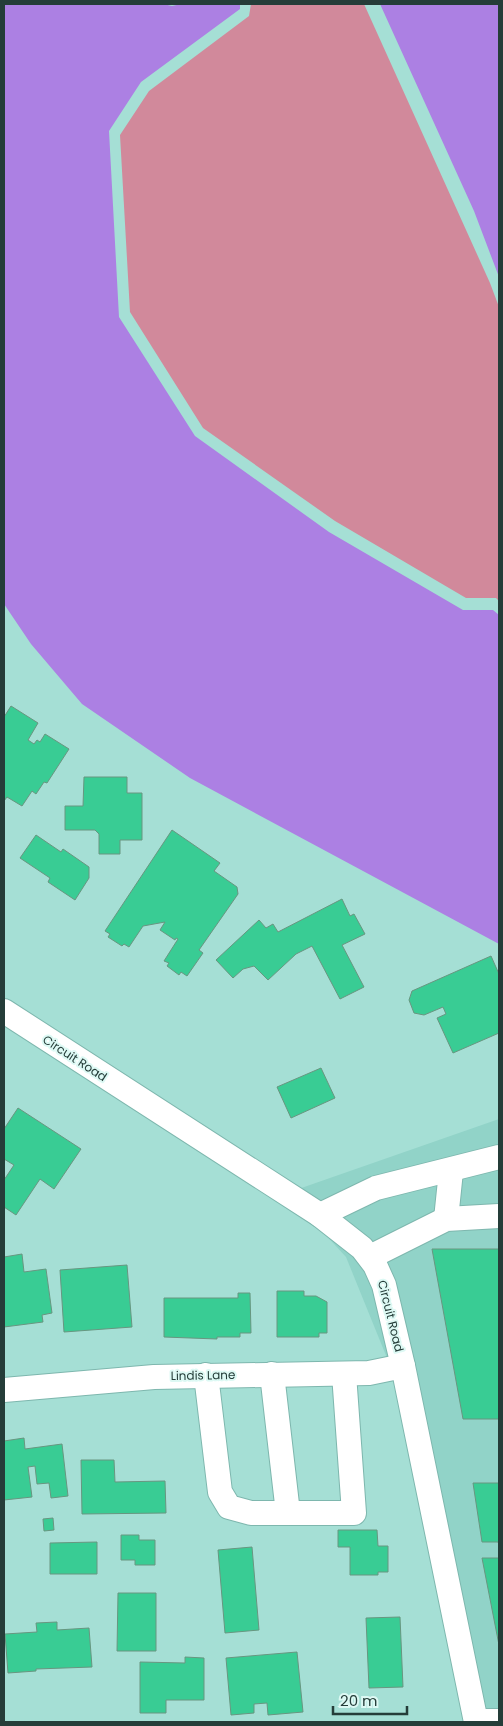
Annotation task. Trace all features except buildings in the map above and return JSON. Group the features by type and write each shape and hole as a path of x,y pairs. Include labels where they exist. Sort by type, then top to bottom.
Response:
{"street":[{"name":"Circuit Road","path":"4,1011 320,1215 354,1240 370,1257 384,1285 484,1721"},
{"path":"320,1215 376,1188 451,1171 499,1157"},
{"path":"446,1220 451,1171"},
{"path":"370,1257 446,1220 499,1216"},
{"name":"Lindis Lane","path":"4,1390 102,1380 206,1375 381,1372 403,1366"},
{"path":"272,1374 288,1513"},
{"path":"206,1375 220,1492 229,1507 251,1513 354,1513 344,1374"}],"shaded area":[{"path":"4,4 163,4 172,6 181,4 240,4 240,9 141,82 109,131 119,317 195,436 329,532 463,610 493,610 499,615 499,944 190,778 82,704 31,644 4,604"},
{"path":"251,4 364,4 490,283 499,307 499,601 496,598 466,598 335,521 203,428 130,312 120,135 149,91 249,16"},
{"path":"380,4 499,4 499,277 474,211"},
{"path":"499,1119 499,1722 476,1722 400,1390 346,1257 287,1193"}]}
